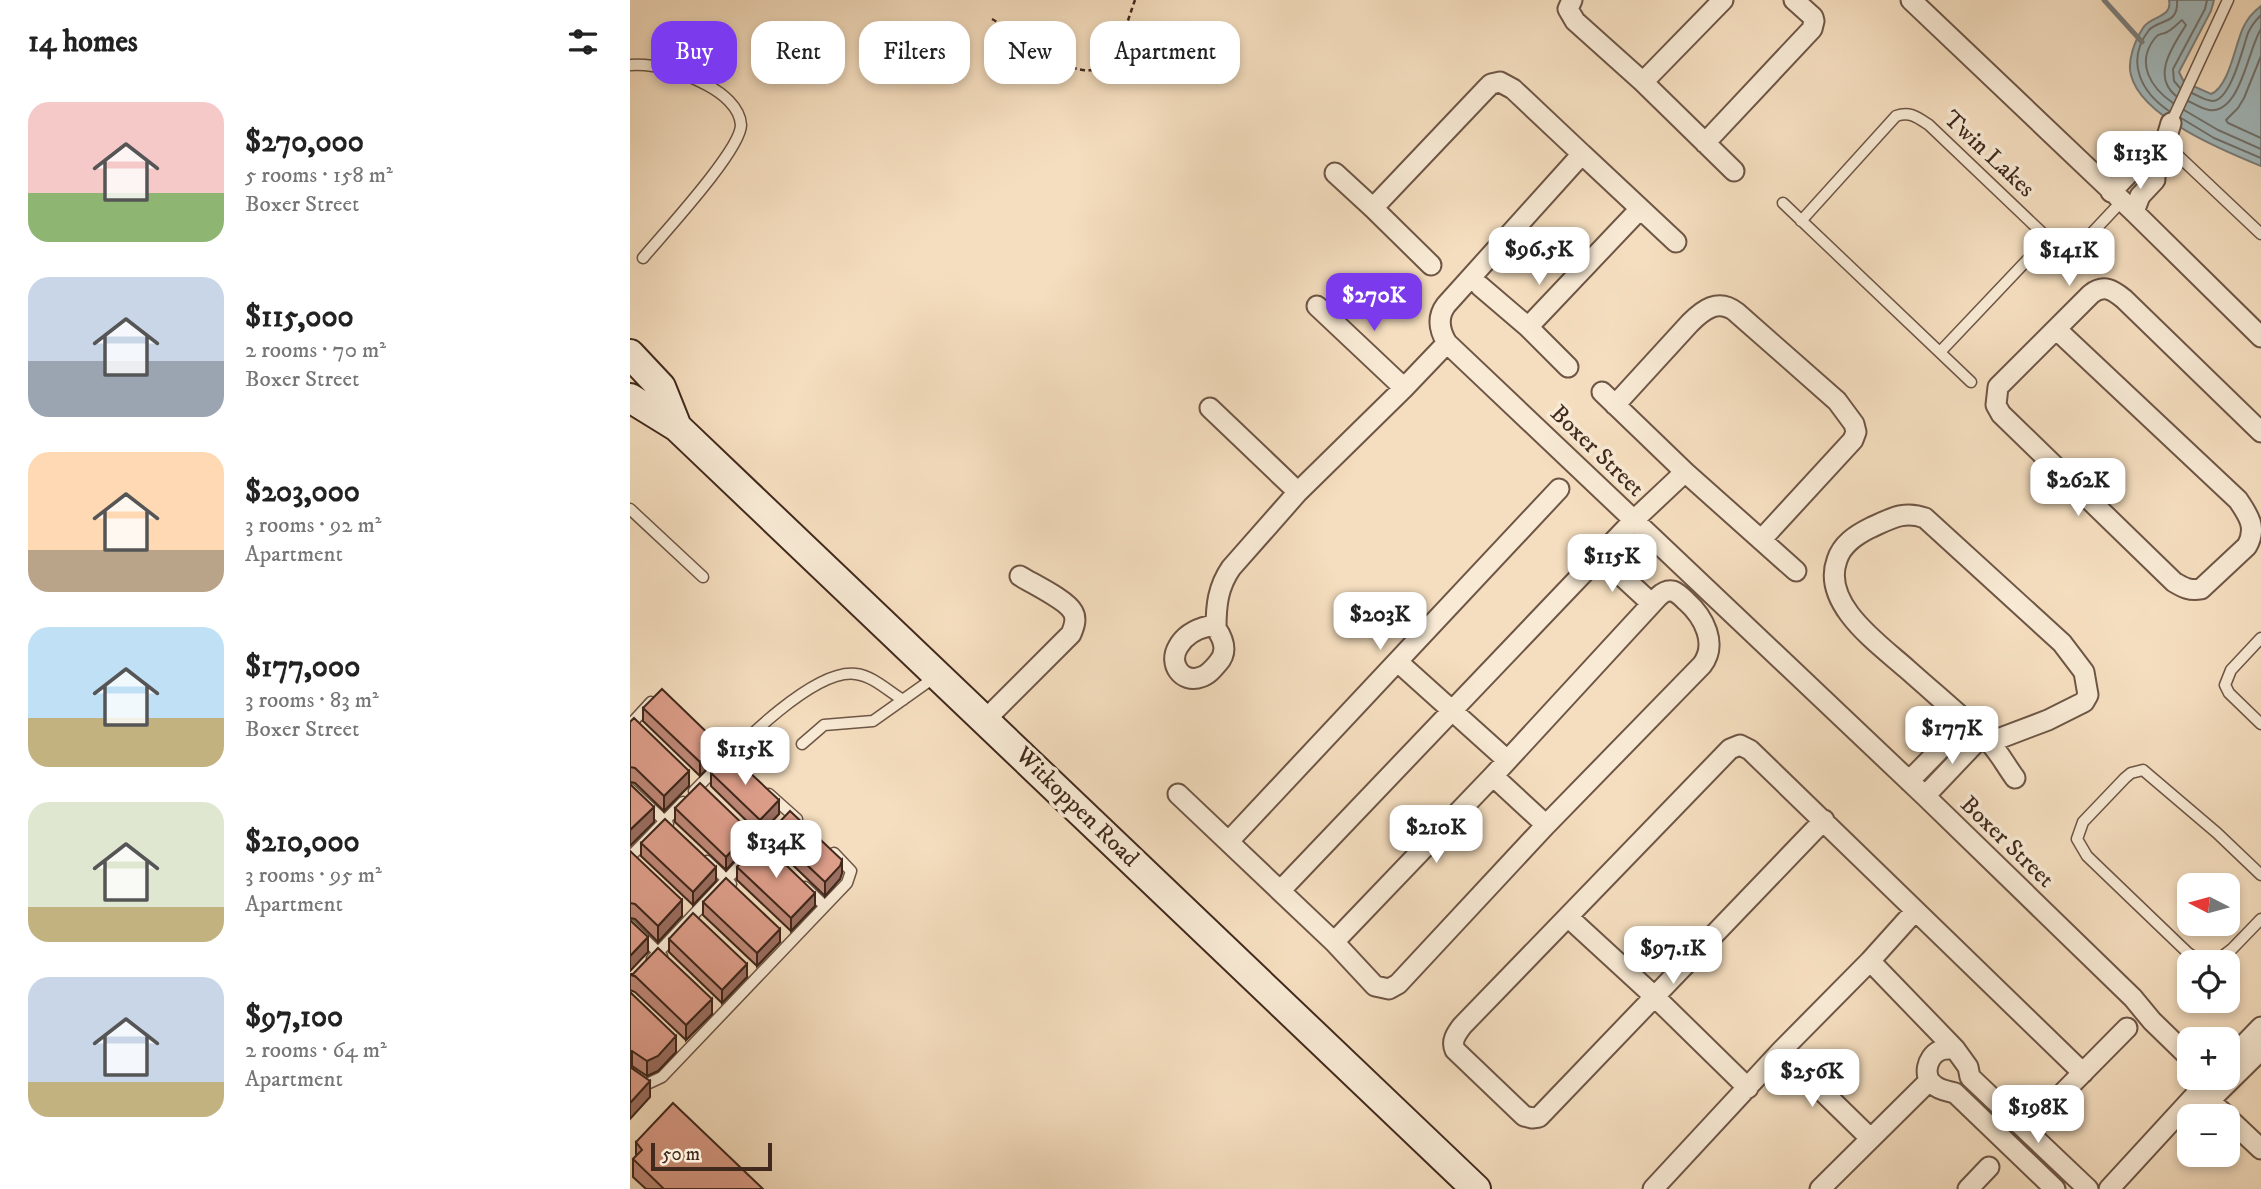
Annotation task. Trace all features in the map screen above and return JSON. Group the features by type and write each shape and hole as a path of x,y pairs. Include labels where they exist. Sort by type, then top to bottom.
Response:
{"main road":[{"name":"Witkoppen Road","path":"630,354 662,387 677,426"},
{"name":"Witkoppen Road","path":"630,398 677,426 1476,1189"}],"street":[{"path":"1572,0 1568,9 1576,21 1643,82 1734,172"},
{"path":"1643,82 1723,0"},
{"path":"1705,143 1812,29 1813,17 1794,0"},
{"path":"1911,0 2261,337"},
{"path":"1373,208 1486,89 1496,82 1504,83 1513,89 1676,242"},
{"path":"2170,126 2166,140 2174,153"},
{"path":"1216,628 1219,592 1224,579 1298,492 1447,343 1441,330 1440,315 1446,305 1582,154"},
{"path":"2122,202 2139,163"},
{"path":"1335,173 1431,265"},
{"path":"2122,202 2140,196 2155,180"},
{"path":"1528,327 1639,210"},
{"path":"1480,286 1528,327 1568,367"},
{"path":"2056,329 2238,500 2247,513 2253,528 2252,538 2247,546 2201,589 2185,589 2174,582 2001,414 1996,405 1998,387 2056,329 2095,290 2108,289 2114,291 2261,432"},
{"path":"1317,306 1404,388"},
{"path":"1761,540 1853,440 1856,432 1854,424 1837,401 1736,312 1727,306 1717,306 1702,312 1609,399 1685,472 1761,540 1796,571"},
{"name":"Boxer Street","path":"1447,343 1925,796 2177,1045"},
{"path":"1210,408 1298,492"},
{"path":"1280,891 1633,520 1685,472"},
{"path":"1229,841 1559,489"},
{"path":"1925,796 1986,739 2048,720 2079,706 2088,695 2084,672 2062,643 1925,518 1906,514 1895,516 1859,533 1844,545 1835,564 1835,589 1858,624 1986,739 2015,778"},
{"path":"1600,556 1651,603"},
{"path":"986,719 1071,634 1075,625 1075,614 1068,605 1020,576"},
{"path":"1178,794 1334,942 1375,986 1389,989 1398,984 1546,825 1707,659 1709,637 1704,622 1690,605 1675,592 1669,591 1651,603 1493,776 1334,942"},
{"path":"1398,662 1507,760"},
{"path":"1909,781 1967,722"},
{"path":"1824,820 1542,1114 1531,1118 1520,1113 1455,1050 1454,1038 1462,1026 1720,759 1737,745 1750,750 1824,820 2083,1073"},
{"path":"1493,776 1546,825"},
{"path":"1653,1189 1915,911"},
{"path":"1568,917 1748,1088"},
{"path":"1870,961 1955,1049 1968,1067 1970,1077 2088,1189"},
{"name":"Boxer Street","path":"2133,999 2177,1033"},
{"path":"2240,1049 2261,1027"},
{"path":"2042,1114 2127,1028"},
{"path":"1955,1049 1942,1049 1929,1060 1929,1081 1935,1087 1955,1093 2055,1189"},
{"path":"2240,1063 2261,1049"},
{"path":"1781,1051 1870,1138"},
{"path":"1833,1185 1870,1138 1929,1081"},
{"path":"2109,1189 2202,1090"},
{"path":"2006,1141 2020,1125"},
{"path":"2240,1129 2261,1149"},
{"path":"2124,1189 2177,1134"},
{"path":"1968,1189 1989,1167"}],"lane":[{"path":"2139,163 2170,126 2228,0"},
{"path":"630,65 684,73 711,87 737,111 741,125 736,142 721,164 643,258"},
{"name":"Twin Lakes","path":"1801,221 1896,116 1903,114 1915,116 1929,125 2062,249 2076,251 2122,202"},
{"path":"2155,180 2174,153 2261,234"},
{"path":"1783,203 1971,382"},
{"path":"1940,352 2048,238"},
{"path":"630,509 703,578"},
{"path":"2261,638 2231,670 2225,685 2229,693 2261,724"},
{"path":"639,865 630,856 763,724 803,693 836,675 855,674 866,676 903,700"},
{"path":"802,744 824,724 873,721 939,674"},
{"path":"642,731 631,724 660,694"},
{"path":"702,730 750,776"},
{"path":"2186,950 2087,856 2077,839 2083,822 2131,773 2143,770 2217,833 2261,875"},
{"path":"690,777 708,794"},
{"path":"760,785 786,817 809,830"},
{"path":"630,789 673,830"},
{"path":"734,820 764,841 770,853"},
{"path":"649,962 764,841"},
{"path":"630,1073 642,1082 654,1083 662,1077 847,883 851,871 827,847"},
{"path":"700,855 736,889"},
{"path":"797,880 825,906"},
{"path":"684,907 702,924"},
{"path":"2231,950 2261,919"},
{"path":"630,925 667,961"},
{"path":"781,933 790,941"},
{"path":"747,967 757,976"},
{"path":"712,1004 721,1013"},
{"path":"677,1042 686,1051"}],"path":[{"path":"992,19 1065,64 1083,72 1094,71 1107,64 1113,55 1135,0"}],"water":[{"path":"2169,0 2214,0 2211,11 2179,72 2184,82 2211,94 2227,75 2240,35 2250,16 2261,6 2261,166 2186,131 2150,105 2138,90 2130,69 2135,44 2146,24 2168,10"}],"building":[{"path":"662,689 719,744 700,762 643,708"},
{"path":"634,718 689,771 664,796 635,768 630,767 630,722"},
{"path":"730,754 779,800 760,820 711,773"},
{"path":"700,783 750,831 726,857 675,808"},
{"path":"630,784 654,807 630,830"},
{"path":"790,811 842,860 825,882 771,831"},
{"path":"665,819 716,867 693,892 641,843"},
{"path":"761,841 815,893 791,918 737,867"},
{"path":"630,851 682,900 658,926 635,904 630,903"},
{"path":"726,878 780,929 757,953 703,902"},
{"path":"693,913 747,964 722,990 669,939"},
{"path":"630,920 648,937 630,956"},
{"path":"658,948 712,999 686,1025 635,976 630,975"},
{"path":"630,992 676,1036 658,1056 647,1061 630,1051"},
{"path":"630,1067 650,1081 630,1103"},
{"path":"673,1103 763,1189 664,1189 633,1159 642,1150 636,1142"}],"waterway":[{"path":"2104,0 2142,42"}]}
